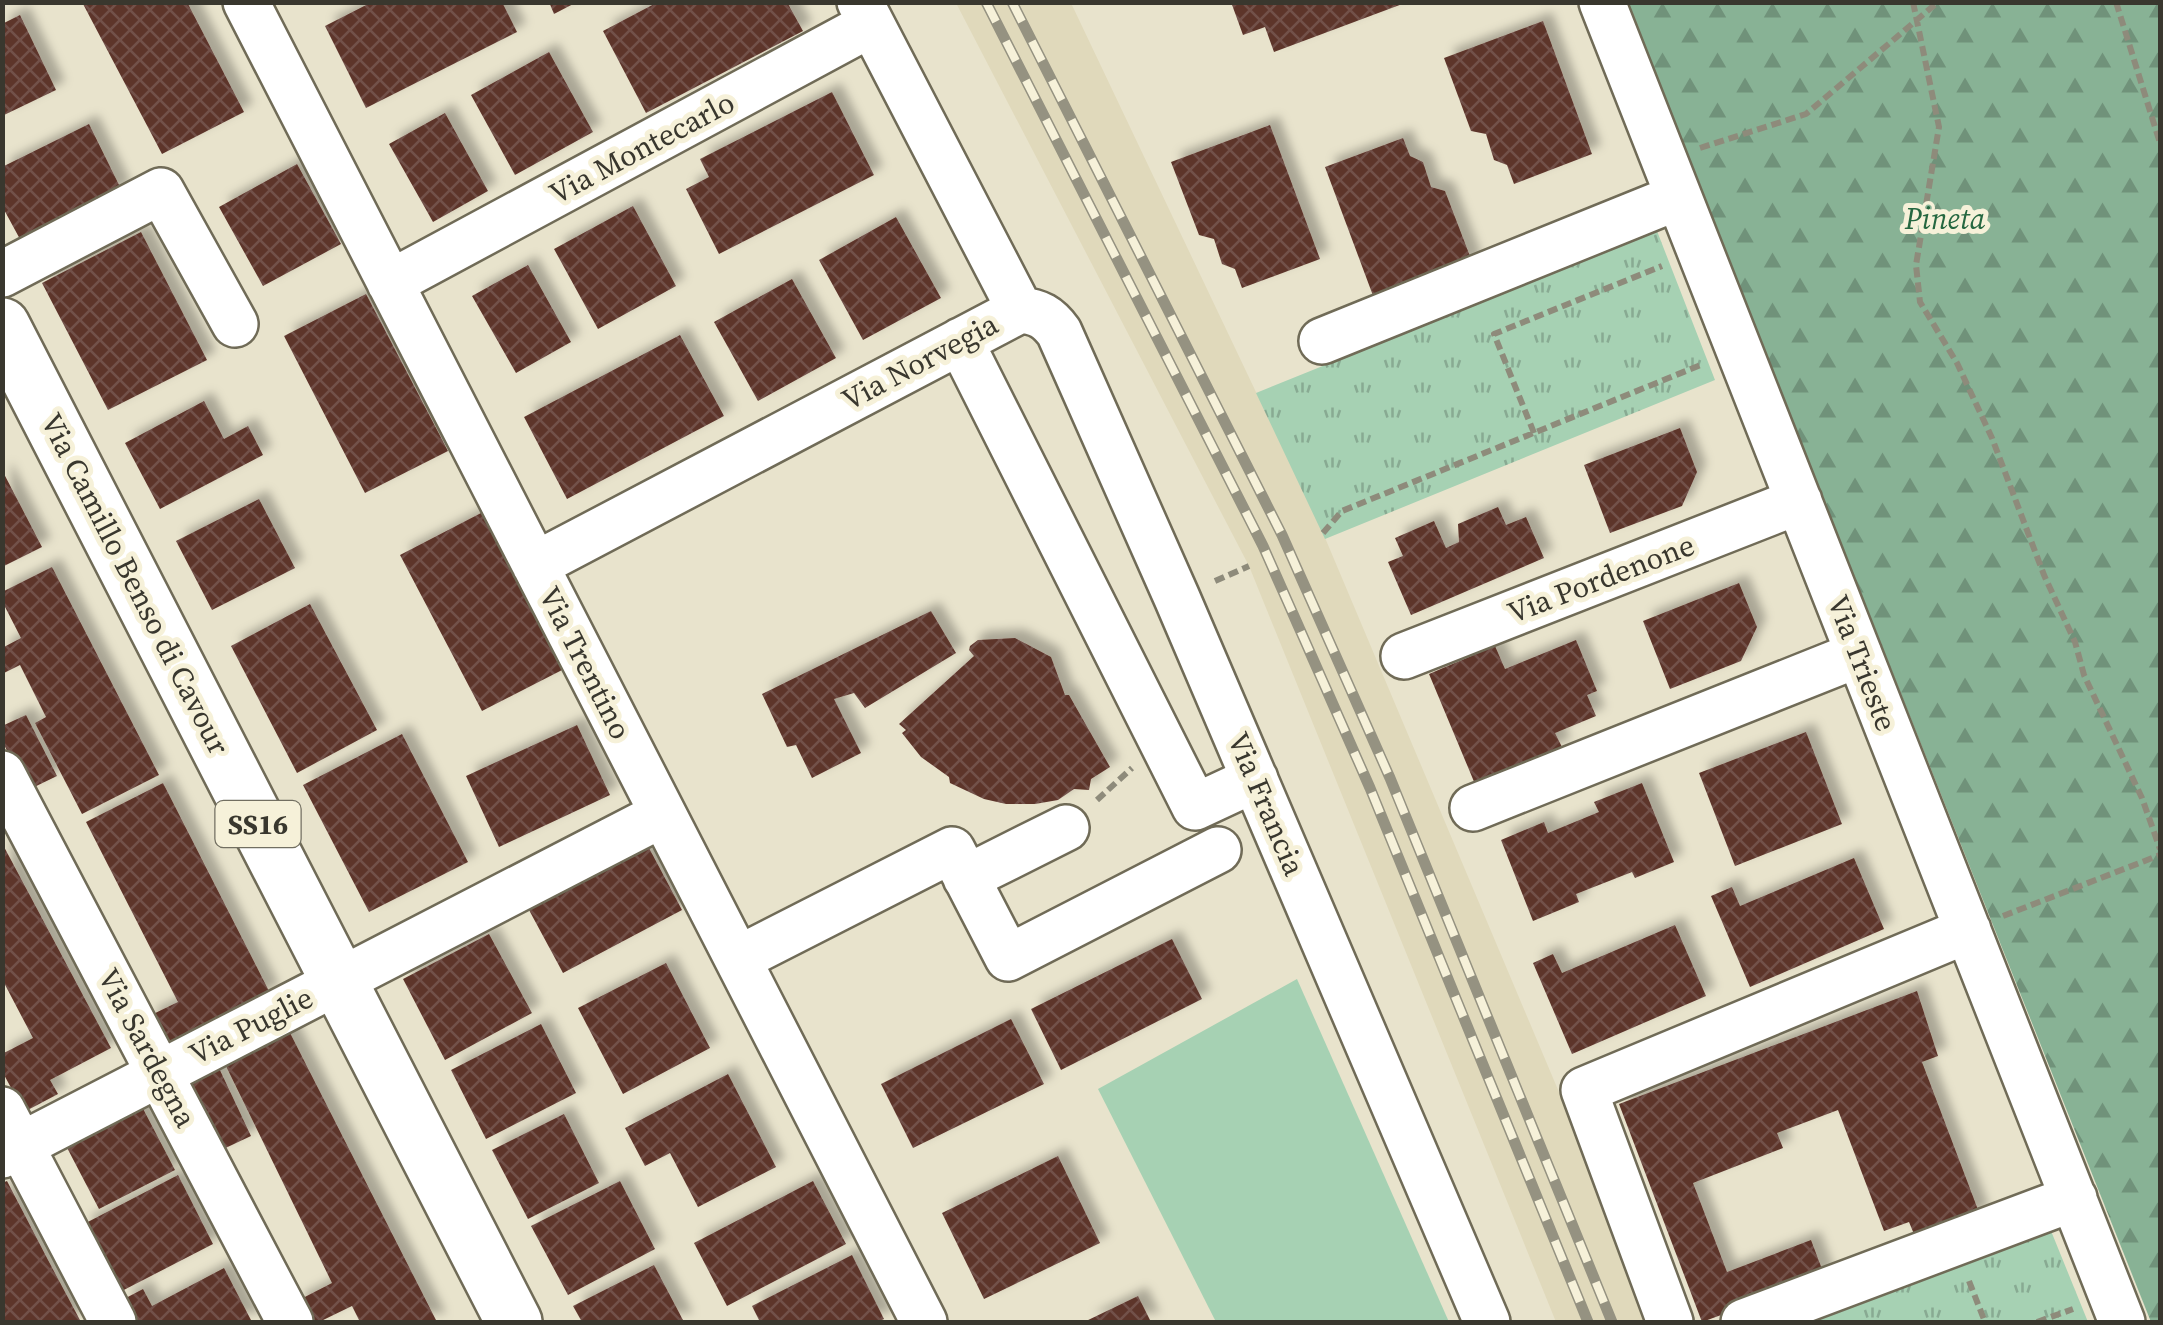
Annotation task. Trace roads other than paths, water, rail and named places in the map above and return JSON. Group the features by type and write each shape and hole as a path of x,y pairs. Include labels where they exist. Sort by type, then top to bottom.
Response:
{"main road":[{"name":"Via Camillo Benso di Cavour","path":"2,326 514,1322"}],"street":[{"name":"Via Trieste","path":"1602,2 1858,654 1985,923 2074,1198 2122,1322"},
{"name":"Via Trentino","path":"248,3 924,1322"},
{"name":"Via Montecarlo","path":"390,284 866,13"},
{"name":"Via Norvegia","path":"535,565 1020,310 866,13"},
{"path":"2,274 161,191 235,324"},
{"path":"1322,341 1678,197"},
{"name":"Via Francia","path":"1020,310 1050,319 1060,332 1487,1322"},
{"path":"960,341 1195,807 1255,780"},
{"name":"Via Pordenone","path":"1404,656 1798,502"},
{"path":"1473,808 1858,654"},
{"name":"Via Sardegna","path":"2,774 290,1322"},
{"name":"Via Puglie","path":"9,1136 161,1073 663,814"},
{"path":"966,878 1066,828"},
{"path":"738,959 952,850 1008,958 1218,850"},
{"path":"1670,1322 1584,1090 1985,923"},
{"path":"9,1136 114,1322"},
{"path":"1744,1322 2074,1198"}],"railway":[{"path":"986,2 1263,546 1370,788 1588,1322"},
{"path":"1012,2 1282,535 1390,778 1612,1322"}],"park label":[{"name":"Pineta","path":"1945,219"}]}
